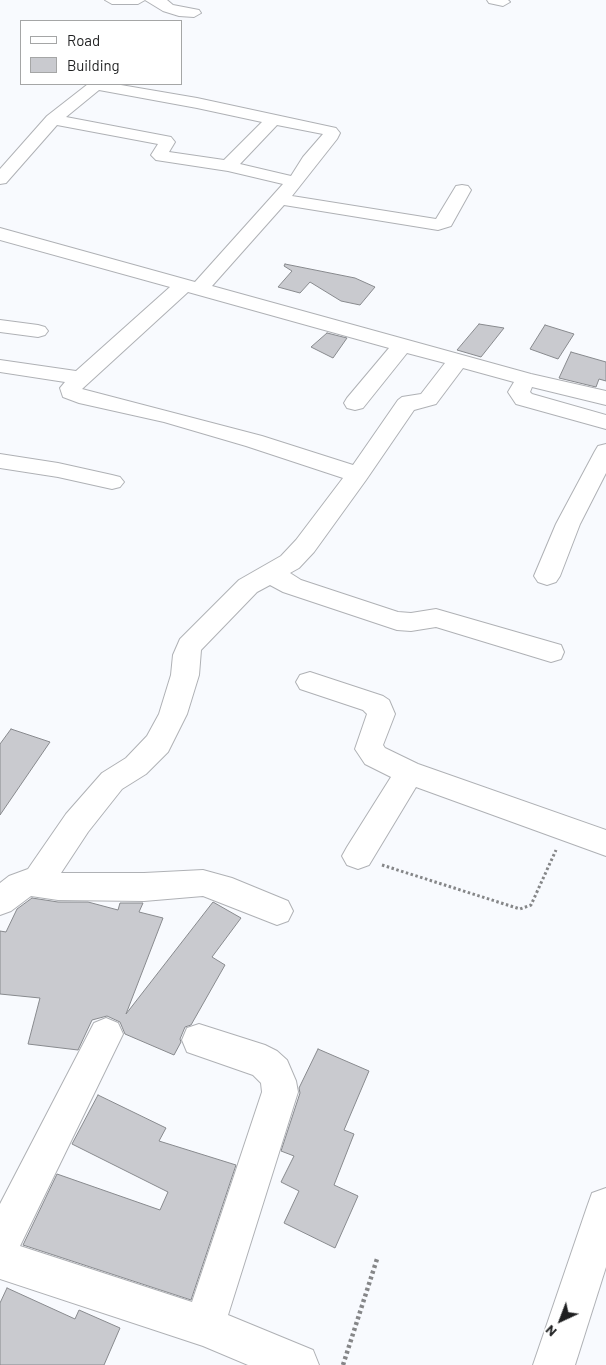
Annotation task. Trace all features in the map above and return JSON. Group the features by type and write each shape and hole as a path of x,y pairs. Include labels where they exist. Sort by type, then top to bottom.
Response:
{"main road":[{"path":"112,0 138,0"},
{"path":"152,0 179,12 198,10 182,22"},
{"path":"0,179 53,119 97,85 332,132 329,140 309,161 295,182 192,286 81,378 70,390 73,394 169,417 254,441 358,475"},
{"path":"53,119 165,140 167,142 159,156 228,166 295,182"},
{"path":"228,166 274,119"},
{"path":"278,199 438,225 445,222 462,190"},
{"path":"0,234 402,345 606,398"},
{"path":"0,326 38,331"},
{"path":"355,403 402,345"},
{"path":"37,882 78,823 112,781 136,766 158,744 173,714 185,676 186,655 189,646 243,590 269,573 285,566 305,546 358,475 406,405 410,402 428,399 458,360"},
{"path":"0,366 81,378"},
{"path":"526,378 519,392 524,400 606,422"},
{"path":"547,576 568,524 606,451"},
{"path":"0,460 112,482"},
{"path":"269,573 292,586 397,621 410,622 436,618 551,652"},
{"path":"310,682 377,705 381,714 370,740 369,750 375,756 409,773 442,782 564,829 606,843"},
{"path":"358,856 409,773"},
{"path":"0,901 25,883 37,882 58,886 144,887 203,884 221,888 277,911"},
{"path":"0,1244 106,1034"},
{"path":"199,1040 253,1057 265,1064 274,1072 280,1092 204,1326"},
{"path":"554,1365 606,1207"},
{"path":"0,1259 204,1326 298,1365"}],"path":[{"path":"358,856 370,862 520,909 531,905 535,898 564,829"},
{"path":"343,1365 377,1260"}],"building":[{"path":"285,264 355,278 375,287 360,305 341,301 310,282 300,293 278,287 292,271 284,266"},
{"path":"479,324 504,328 481,357 457,350"},
{"path":"545,325 574,334 558,359 530,349"},
{"path":"327,333 347,338 333,358 311,347"},
{"path":"571,352 606,362 606,381 599,379 596,387 559,378"},
{"path":"11,729 50,742 0,815 0,744"},
{"path":"32,898 58,902 88,902 118,910 120,903 143,903 139,912 163,918 126,1014 213,902 241,918 212,957 225,965 191,1025 185,1027 180,1039 181,1042 174,1055 125,1034 120,1022 107,1016 92,1020 78,1050 28,1044 40,998 0,994 0,931 6,932 17,909"},
{"path":"318,1049 369,1071 344,1130 354,1134 334,1185 358,1196 335,1248 284,1223 299,1191 281,1182 294,1156 281,1151 300,1093 299,1088"},
{"path":"98,1095 166,1128 159,1141 236,1165 191,1300 23,1245 57,1174 160,1210 168,1192 72,1144"},
{"path":"7,1288 75,1319 79,1310 120,1328 104,1365 0,1365 0,1303"}]}
